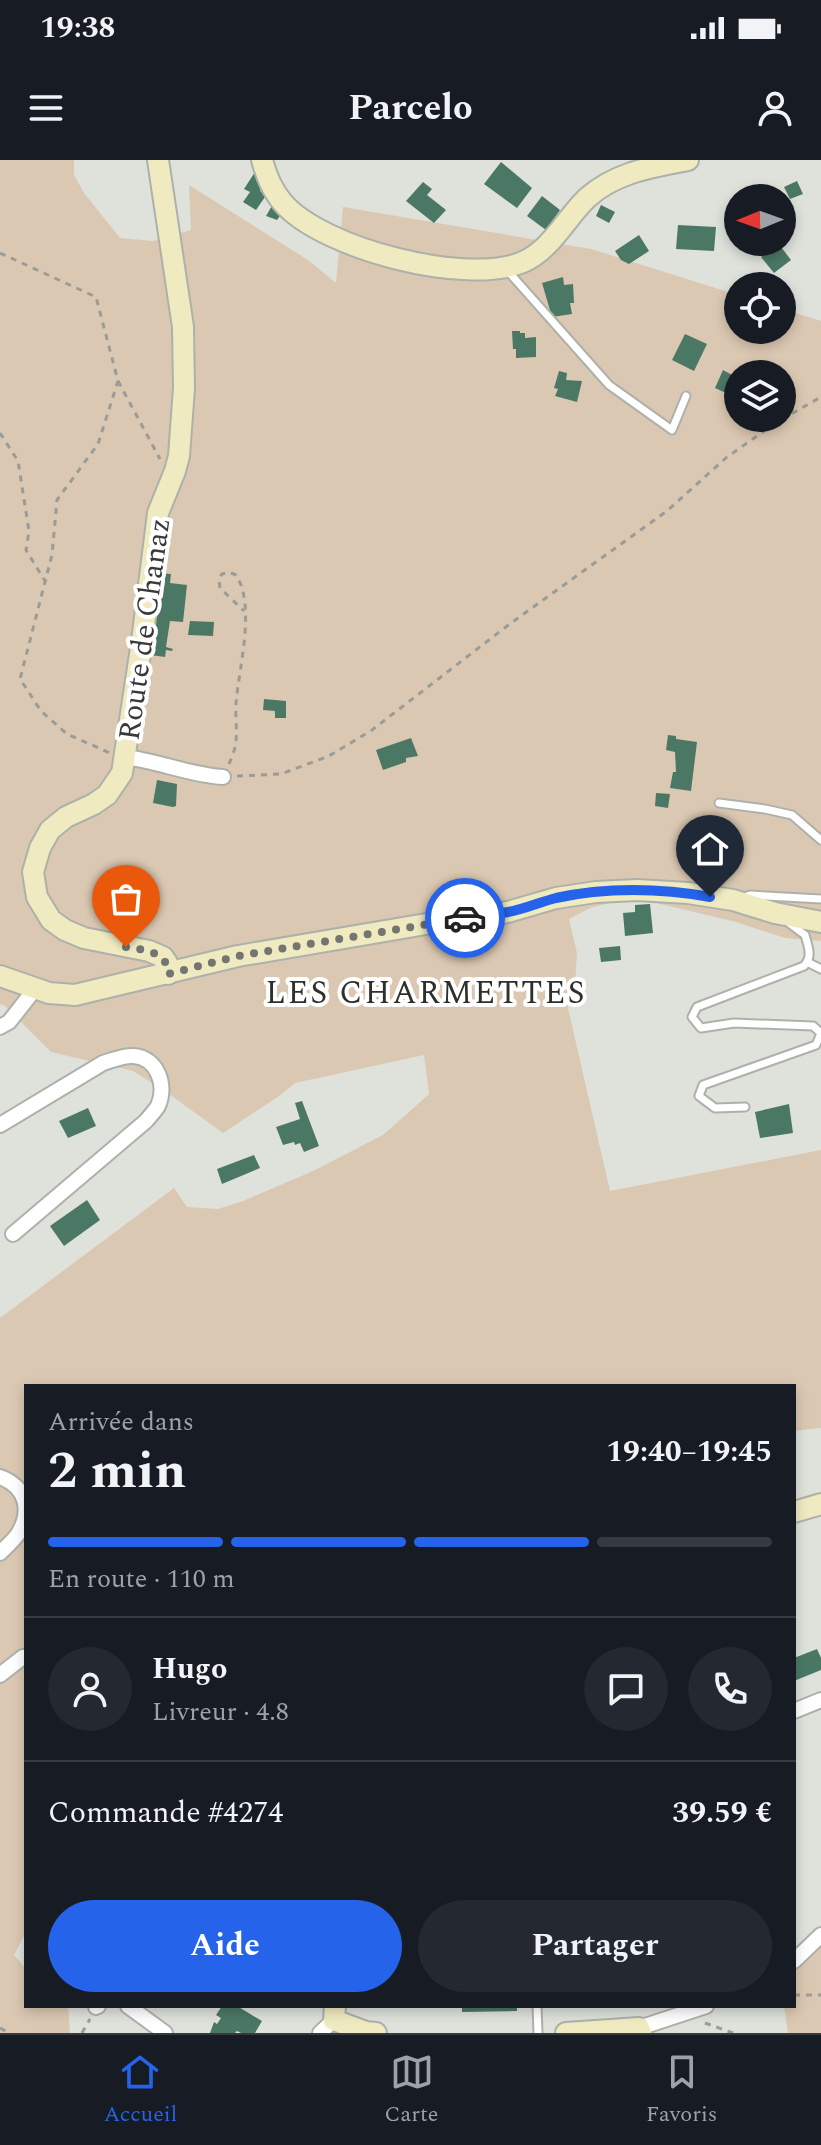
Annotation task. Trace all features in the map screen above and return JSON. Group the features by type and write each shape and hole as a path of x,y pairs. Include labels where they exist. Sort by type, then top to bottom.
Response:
{"street":[{"name":"Route de Chanaz","path":"158,160 183,327 184,388 179,456 158,513 122,773 107,795 66,817 50,830 36,859 33,885 51,920 65,930 84,938 149,951 163,957 167,968"},
{"path":"262,160 270,184 285,205 304,222 331,237 424,265 481,269 504,268 525,261 541,250 588,198 631,165 688,160"},
{"path":"125,757 209,777 223,777"},
{"path":"0,976 35,989 64,996 75,995 167,968 508,912 556,898 596,892 637,890 688,893 733,900 775,913 821,922"},
{"path":"3,1027 23,1007 35,989"},
{"path":"0,1125 103,1063 118,1058 145,1058 154,1065 160,1076 161,1098 146,1121 13,1234"},
{"path":"0,1477 18,1488 24,1498"},
{"path":"796,1511 821,1504"},
{"path":"0,1553 16,1536 24,1521"},
{"path":"0,1675 23,1657"},
{"path":"796,1710 821,1700"},
{"path":"796,1959 821,1935"},
{"path":"131,2008 165,2033"},
{"path":"566,2033 640,2030 701,2008"},
{"path":"330,2020 376,2033"}],"lane":[{"path":"504,268 609,385 672,430 686,396"},
{"path":"719,803 792,815 821,840"},
{"path":"733,900 750,895 821,899"},
{"path":"745,1107 715,1108 699,1096 703,1085 816,1045 821,1033 813,1026 734,1023 701,1028 692,1017 697,1007 804,966 810,954 805,935 775,913"},
{"path":"807,962 821,969"},
{"path":"537,2008 538,2033"}],"path":[{"path":"0,253 96,297 118,381 171,481"},
{"path":"118,381 98,444 57,500 52,555 20,679 41,711 67,734 125,757"},
{"path":"244,611 220,588 222,574 232,573 243,587 245,628 236,703 235,747 223,777 281,774 329,756 372,730 511,623 667,511 727,457 777,422 821,397"},
{"path":"0,433 18,461 29,531 26,550 45,581"},
{"path":"796,1995 821,1995"},
{"path":"683,2015 733,2033"},
{"path":"0,2028 9,2033"}],"shaded area":[{"path":"0,160 74,160 74,175 84,193 120,238 153,241 191,230 189,185 308,260 336,283 343,207 591,249 724,291 724,344 796,344 796,313 821,321 821,941 785,938 736,922 631,897 590,908 569,919 577,953 575,986 565,995 610,1191 821,1150 821,1428 796,1431 796,1384 24,1384 24,1936 14,1955 24,1967 24,2008 68,2008 70,2033 0,2033 0,1318 174,1188 187,1207 218,1209 243,1201 313,1171 383,1135 429,1094 424,1055 295,1083 223,1133 133,1071 51,1052 0,1004"},
{"path":"821,1937 821,2033 788,2033 784,2008 796,2008 796,1964"}],"building":[{"path":"501,162 532,188 517,208 484,184"},
{"path":"255,172 263,187 260,191 265,197 256,210 243,202 250,192 244,189"},
{"path":"797,181 803,194 796,197 796,184 790,184"},
{"path":"423,182 432,189 427,195 446,210 434,223 406,201"},
{"path":"542,196 560,210 546,230 527,216"},
{"path":"273,204 282,213 277,220 266,216"},
{"path":"601,205 615,212 609,223 596,216"},
{"path":"678,225 716,227 714,251 676,249"},
{"path":"639,235 649,251 629,264 621,260 615,251"},
{"path":"788,256 791,260 773,272 761,257"},
{"path":"563,277 564,285 573,284 572,314 552,317 542,283"},
{"path":"512,331 525,333 525,338 536,337 536,357 516,358"},
{"path":"685,334 707,344 694,371 672,360"},
{"path":"723,370 724,392 715,388"},
{"path":"559,371 567,373 566,380 582,381 577,402 555,396"},
{"path":"157,573 171,574 170,583 187,585 183,622 170,621 166,647 173,649 166,650 165,657 150,655 161,583 156,583"},
{"path":"190,621 214,622 213,636 188,635"},
{"path":"264,699 286,701 286,718 275,718 275,711 263,710"},
{"path":"668,735 697,742 691,791 670,788 673,772 676,772 675,752 666,750"},
{"path":"411,738 418,756 406,758 406,762 383,770 376,750"},
{"path":"157,780 177,784 176,806 153,803"},
{"path":"656,793 670,794 668,808 655,806"},
{"path":"650,904 653,933 625,936 623,913 635,912 635,905"},
{"path":"620,946 621,960 601,962 599,948"},
{"path":"302,1101 319,1146 304,1152 300,1143 283,1145 276,1127 300,1119 295,1103"},
{"path":"789,1104 793,1133 760,1138 755,1112"},
{"path":"88,1108 96,1126 68,1138 59,1121"},
{"path":"254,1155 260,1168 222,1184 217,1169"},
{"path":"87,1200 100,1220 64,1246 50,1226"},
{"path":"817,1649 821,1670 796,1680 796,1657"},
{"path":"221,2008 240,2008 262,2021 255,2033 210,2033 214,2022 217,2024 221,2018 216,2015"},
{"path":"462,2008 517,2008 517,2011 462,2012"}],"way so far":[{"path":"126,947 163,957 168,974 238,956 465,918"}],"district":[{"name":"LES CHARMETTES","path":"426,992"}],"route":[{"path":"465,918 508,912 556,898 596,892 637,890 710,897"}]}
